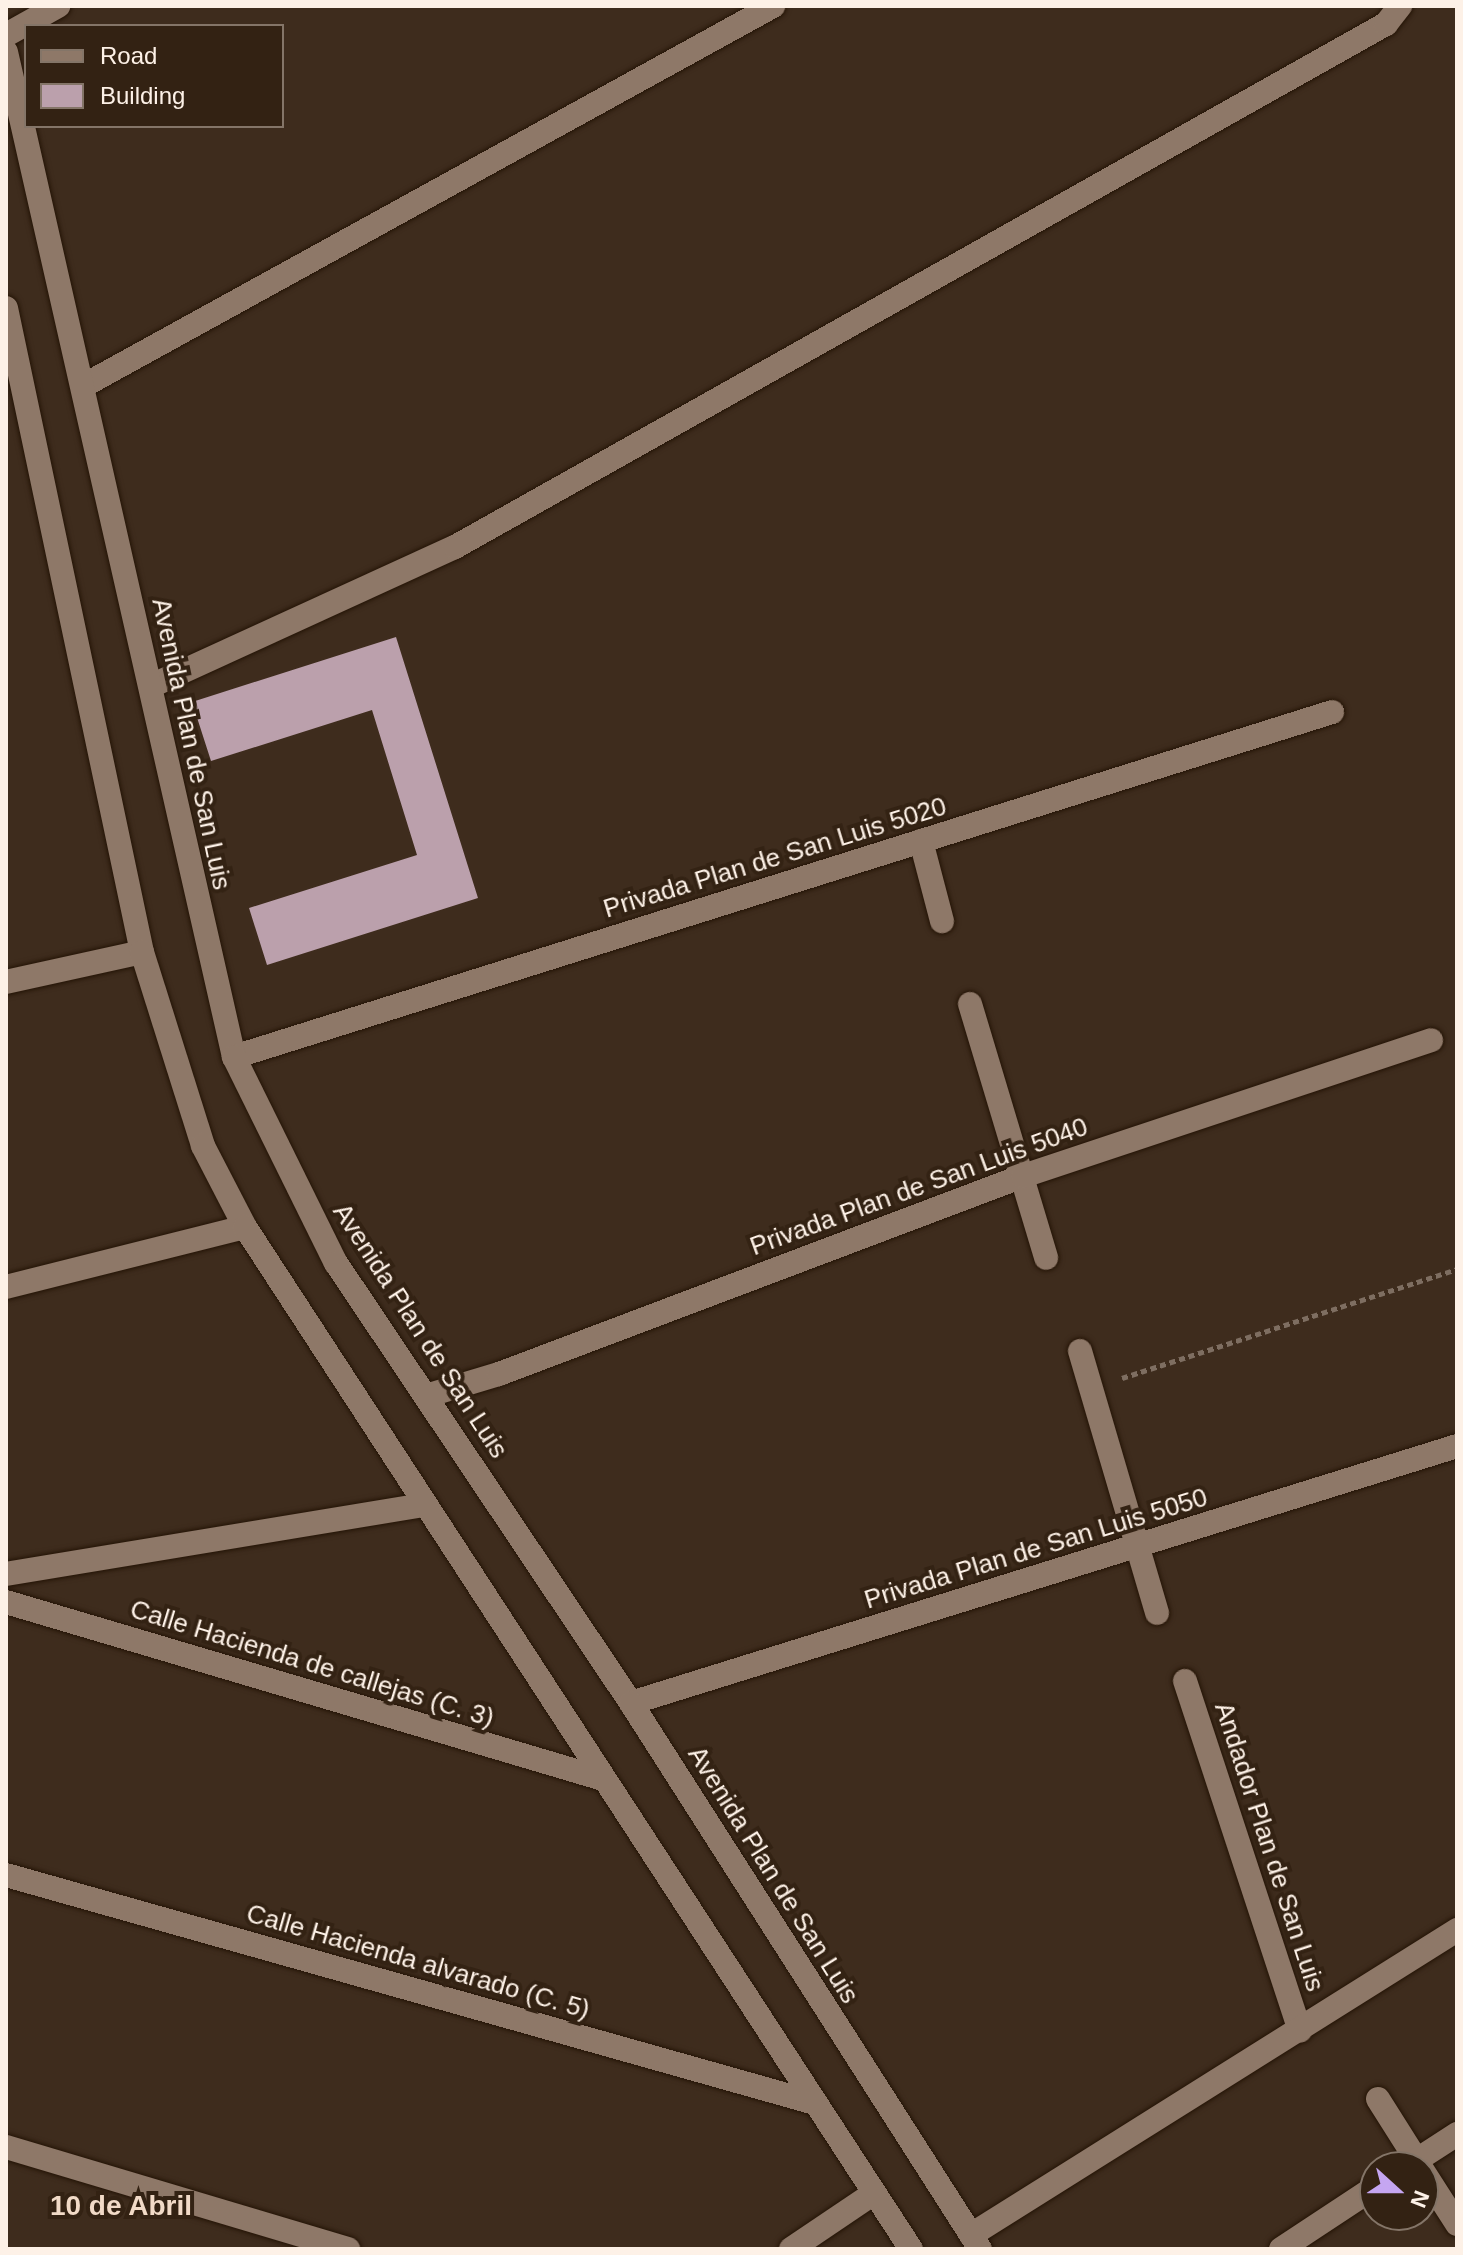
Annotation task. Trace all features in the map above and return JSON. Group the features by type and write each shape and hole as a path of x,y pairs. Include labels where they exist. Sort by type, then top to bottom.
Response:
{"street":[{"path":"26,24 58,6"},
{"path":"83,386 773,6"},
{"path":"151,686 455,547 1386,24 1400,6"},
{"path":"6,35 24,25"},
{"name":"Avenida Plan de San Luis","path":"6,52 151,686 172,801 234,1057 336,1263 429,1395 631,1703 976,2242"},
{"path":"6,308 142,952 203,1146 245,1227 911,2249"},
{"name":"Privada Plan de San Luis 5020","path":"234,1057 1332,712"},
{"path":"921,841 942,921"},
{"path":"6,982 142,952"},
{"path":"970,1004 1046,1258"},
{"name":"Privada Plan de San Luis 5040","path":"429,1395 499,1374 1023,1176 1431,1040"},
{"path":"6,1287 245,1227"},
{"path":"1080,1351 1141,1549 1157,1613"},
{"name":"Privada Plan de San Luis 5050","path":"631,1703 688,1681 1141,1549 1457,1446"},
{"path":"6,1574 424,1505"},
{"name":"Calle Hacienda de callejas (C. 3)","path":"6,1602 603,1779"},
{"name":"Andador Plan de San Luis","path":"1185,1681 1300,2031"},
{"name":"Calle Hacienda alvarado (C. 5)","path":"6,1875 815,2103"},
{"path":"976,2242 1457,1930"},
{"path":"1378,2099 1407,2151"},
{"path":"1435,2151 1457,2134"},
{"path":"6,2147 348,2249"},
{"path":"791,2249 874,2193"},
{"path":"1281,2249 1359,2198"},
{"path":"1439,2199 1457,2224"}],"path":[{"path":"1090,1388 1457,1269"}],"building":[{"path":"396,637 478,898 267,965 249,908 417,855 372,710 211,761 192,702"}],"district":[{"name":"10 de Abril","path":"121,2206"}]}
